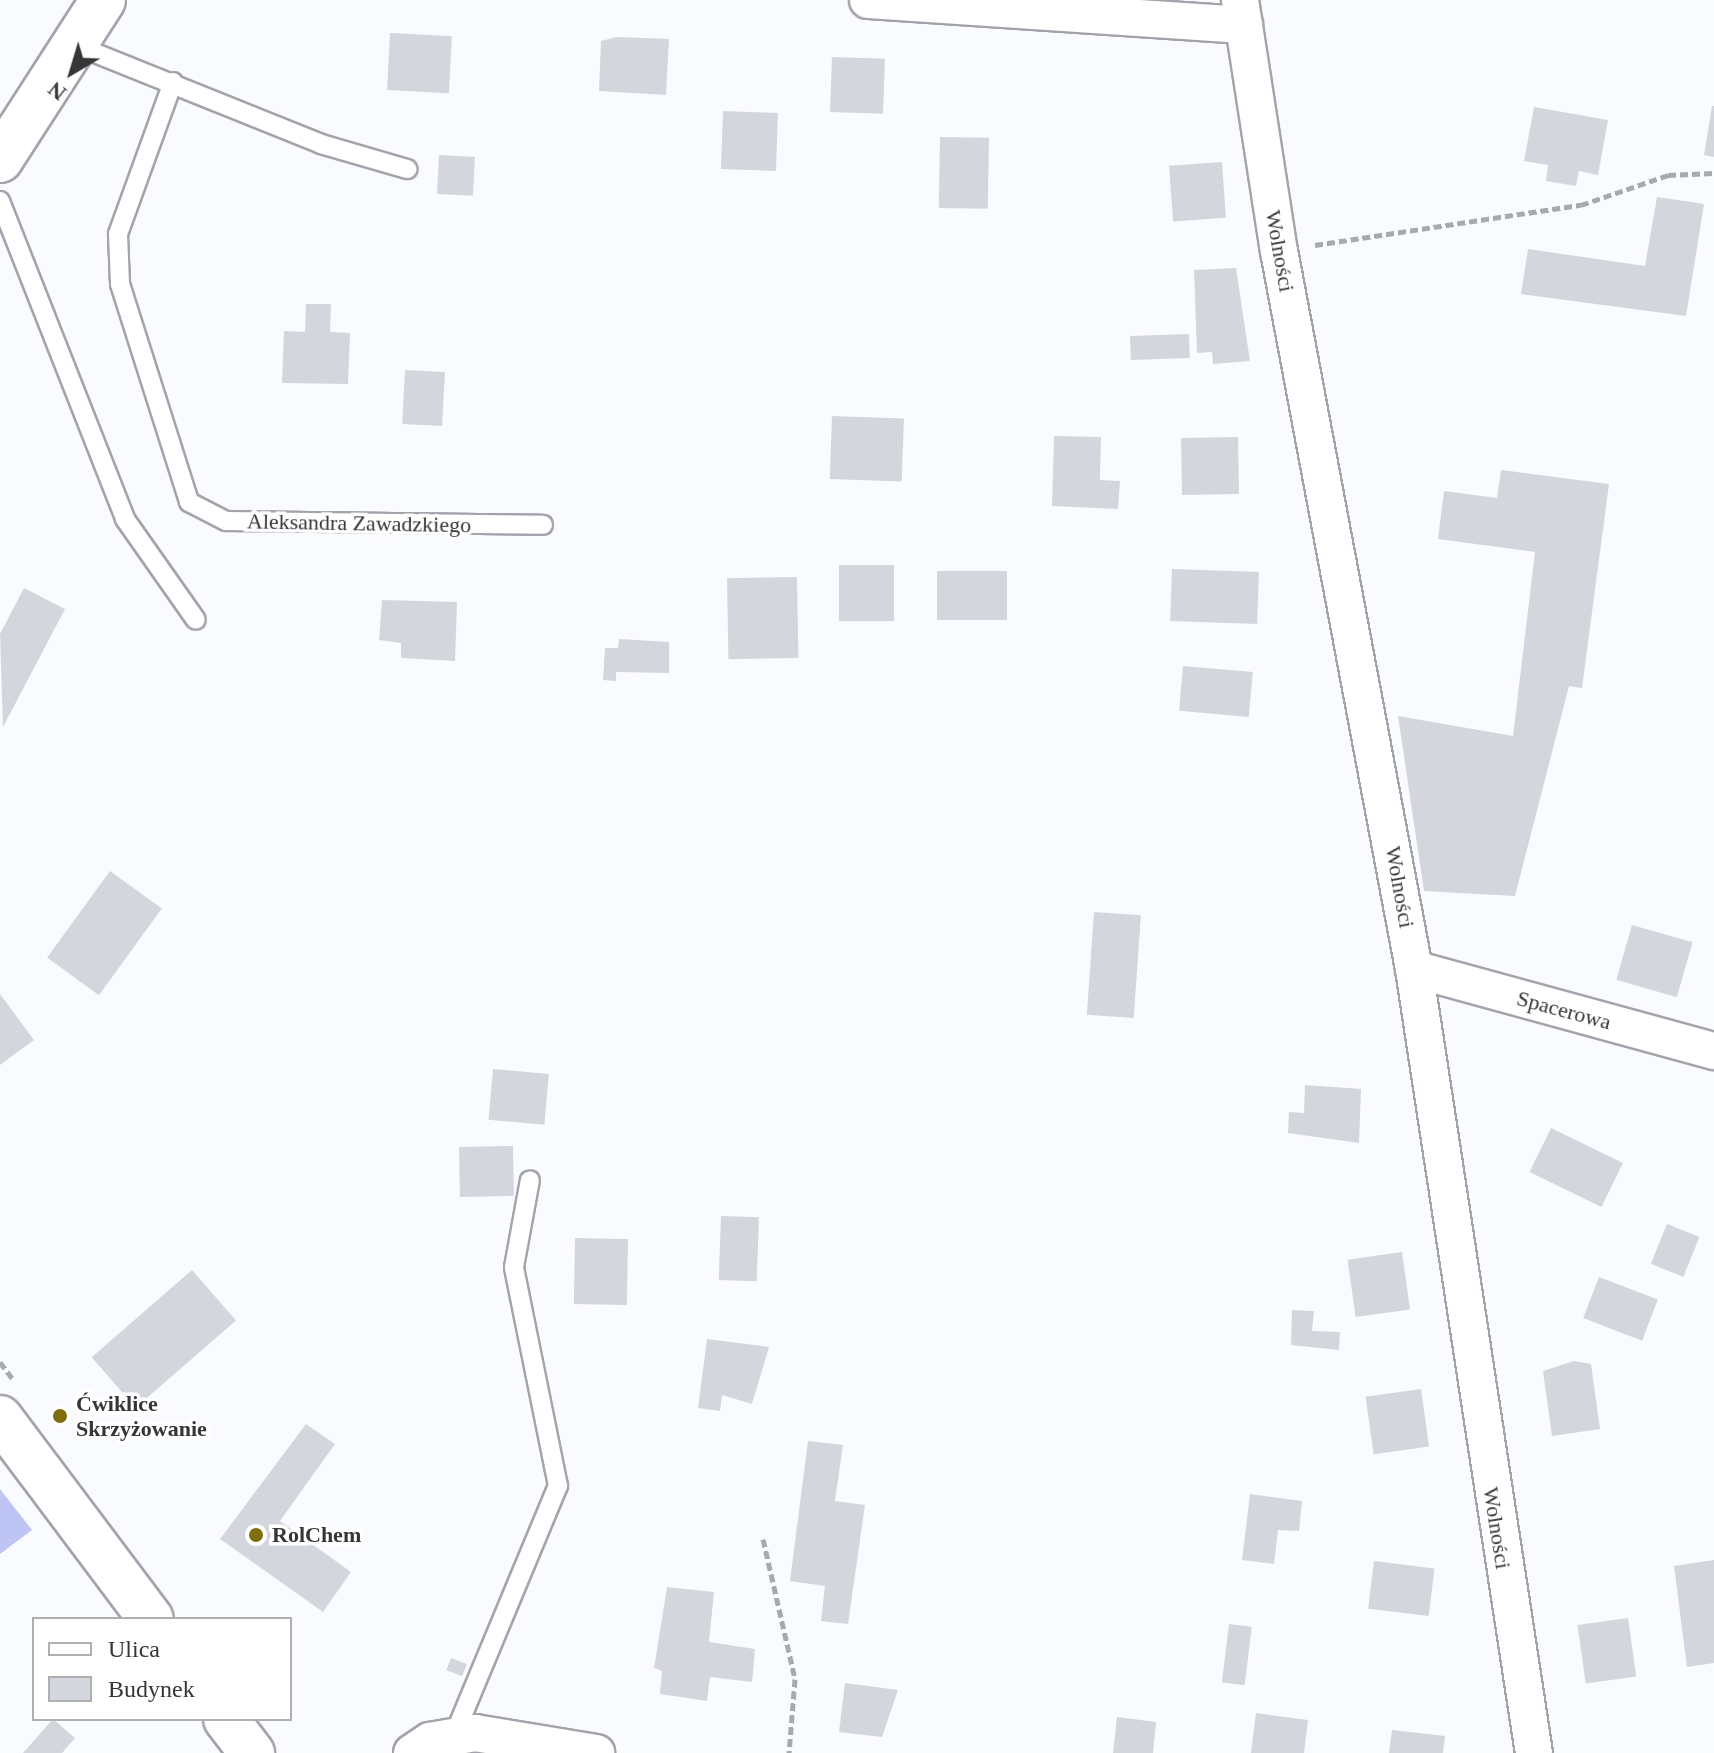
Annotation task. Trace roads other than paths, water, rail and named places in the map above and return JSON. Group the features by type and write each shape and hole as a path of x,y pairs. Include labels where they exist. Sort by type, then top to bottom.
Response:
{"main road":[{"path":"0,160 103,0"},
{"path":"0,1418 149,1617"},
{"path":"228,1721 252,1753"}],"street":[{"name":"Wolności","path":"868,0 1242,13 1279,251 1414,969 1534,1753"},
{"name":"Spacerowa","path":"1414,969 1714,1051"},
{"path":"412,1753 455,1733 596,1753"}],"lane":[{"path":"73,44 321,144 407,169"},
{"name":"Aleksandra Zawadzkiego","path":"173,82 118,234 119,271 164,440 189,502 226,521 543,525"},
{"path":"0,201 125,519 196,620"},
{"path":"455,1733 558,1486 514,1267 530,1180"}],"place":[{"name":"Ćwiklice Skrzyżowanie","path":"60,1416"},
{"name":"RolChem","path":"256,1535"}]}
